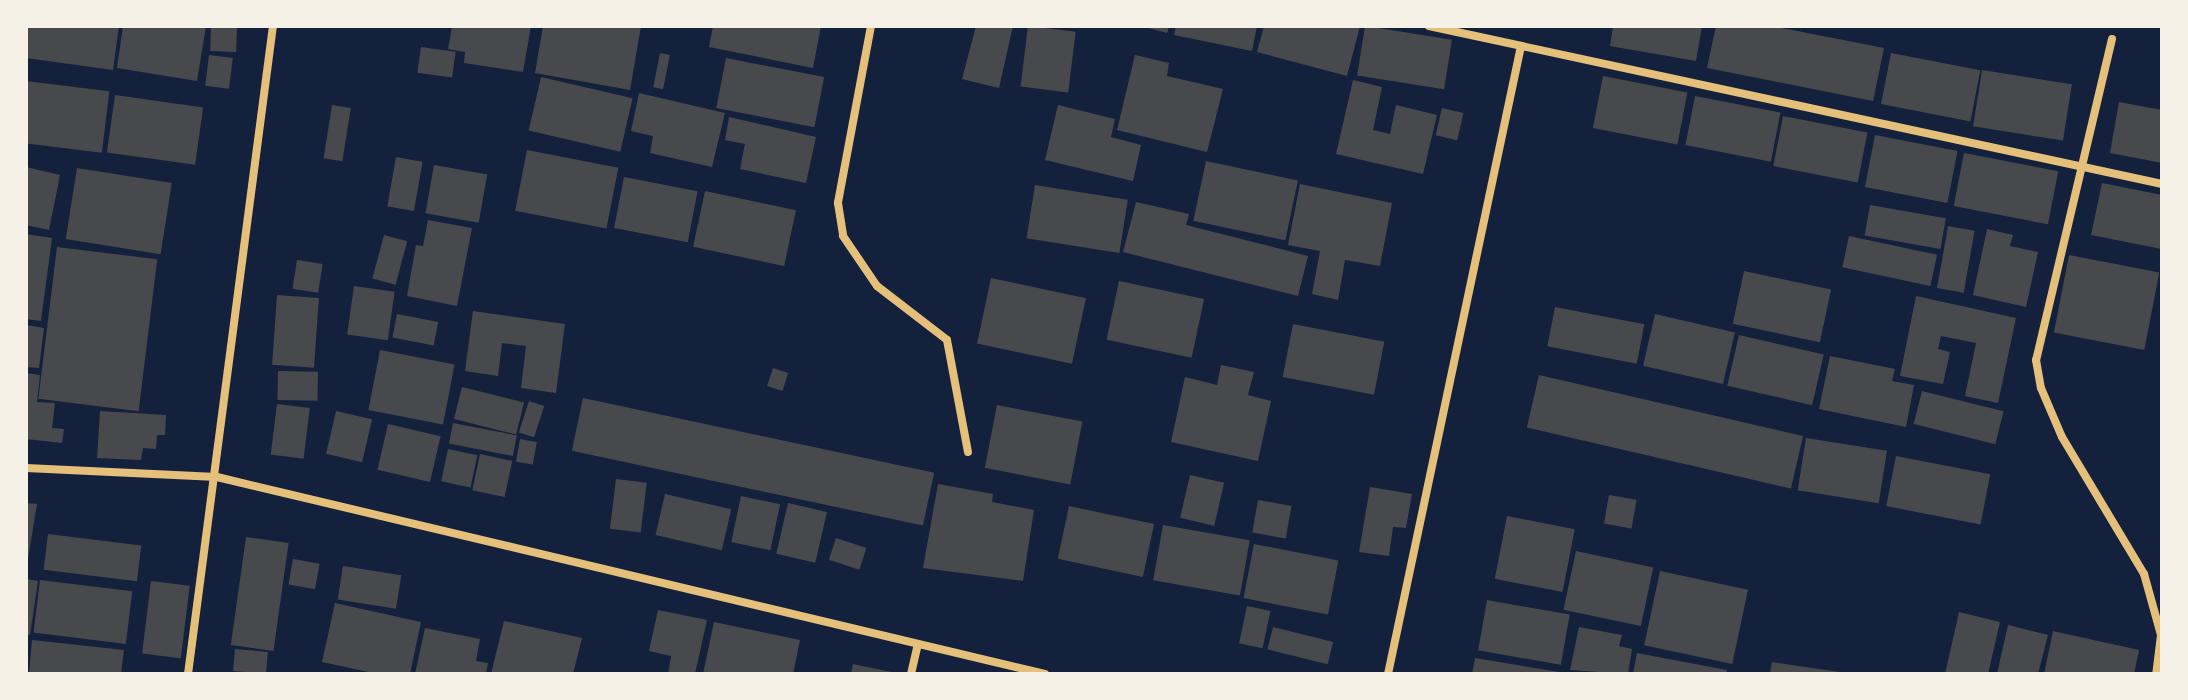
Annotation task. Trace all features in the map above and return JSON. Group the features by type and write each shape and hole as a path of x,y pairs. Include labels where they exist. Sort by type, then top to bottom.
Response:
{"street":[{"path":"188,674 217,477 273,26"},
{"path":"871,26 838,203 843,236 877,286 947,340 968,452"},
{"path":"1429,26 2162,184"},
{"path":"2112,39 2078,166 2036,360 2041,388 2062,437 2144,574 2161,635 2156,674"},
{"path":"1388,674 1521,46"},
{"path":"26,468 217,477 917,647 1045,674"},
{"path":"911,674 917,647"}],"building":[{"path":"27,26 119,26 113,70 26,58"},
{"path":"123,26 206,26 197,81 117,68"},
{"path":"211,26 237,27 236,52 210,51"},
{"path":"452,26 531,26 523,72 464,63 465,52 448,49"},
{"path":"543,26 641,26 630,90 535,73"},
{"path":"713,26 821,26 813,68 709,47"},
{"path":"976,26 1013,26 999,88 962,79"},
{"path":"1028,26 1076,32 1068,92 1021,87"},
{"path":"1141,26 1169,26 1167,33"},
{"path":"1176,26 1257,26 1252,51 1174,35"},
{"path":"1264,26 1360,26 1347,76 1257,52"},
{"path":"1365,26 1452,40 1444,89 1357,75"},
{"path":"1613,26 1702,26 1696,61 1610,46"},
{"path":"1716,26 1771,26 1884,48 1873,101 1707,68"},
{"path":"421,47 456,52 452,78 417,73"},
{"path":"660,53 670,55 663,89 653,87"},
{"path":"1891,53 1980,70 1970,121 1881,104"},
{"path":"209,55 233,58 229,89 205,86"},
{"path":"1135,55 1169,63 1167,76 1223,89 1207,152 1117,130"},
{"path":"726,58 824,77 814,127 716,108"},
{"path":"1982,70 2072,84 2063,141 1973,126"},
{"path":"1603,76 1687,92 1677,144 1593,128"},
{"path":"541,77 633,98 620,152 529,131"},
{"path":"1353,80 1382,87 1373,130 1390,134 1396,105 1437,115 1423,174 1336,154"},
{"path":"26,81 109,91 102,153 26,143"},
{"path":"639,93 725,113 712,167 650,153 653,136 631,131"},
{"path":"115,95 203,107 195,165 107,152"},
{"path":"1695,96 1780,113 1771,162 1685,145"},
{"path":"2119,102 2162,110 2162,163 2110,153"},
{"path":"332,105 351,108 342,161 324,158"},
{"path":"1058,105 1115,119 1111,137 1141,145 1133,181 1045,160"},
{"path":"1442,108 1463,113 1457,140 1436,135"},
{"path":"1783,116 1867,132 1858,182 1773,166"},
{"path":"729,117 816,137 806,183 740,169 745,144 725,140"},
{"path":"1875,135 1957,151 1947,203 1865,187"},
{"path":"527,150 618,168 606,229 515,211"},
{"path":"1964,153 2058,171 2048,224 1954,206"},
{"path":"396,157 423,162 414,211 387,206"},
{"path":"1206,161 1298,181 1285,240 1193,221"},
{"path":"434,165 487,174 479,223 425,213"},
{"path":"26,167 60,175 49,230 26,225"},
{"path":"77,168 172,183 161,254 66,239"},
{"path":"624,177 698,191 688,242 614,228"},
{"path":"2102,183 2162,195 2162,249 2091,235"},
{"path":"1300,184 1392,203 1380,266 1345,260 1338,300 1312,294 1320,251 1288,245"},
{"path":"1035,185 1128,200 1119,253 1027,238"},
{"path":"705,191 796,210 784,266 693,247"},
{"path":"1136,202 1189,214 1186,225 1308,256 1298,296 1123,252"},
{"path":"1870,205 1946,218 1940,249 1865,236"},
{"path":"428,220 472,228 457,306 407,296 416,245 423,246"},
{"path":"1948,226 1975,231 1964,293 1937,288"},
{"path":"1987,229 2013,235 2010,246 2038,252 2026,307 1973,295"},
{"path":"26,234 52,238 41,321 26,319"},
{"path":"384,235 407,241 396,285 372,278"},
{"path":"1849,236 1937,255 1930,286 1842,267"},
{"path":"57,247 157,259 139,411 38,399"},
{"path":"2069,255 2159,273 2144,350 2054,333"},
{"path":"297,260 323,264 318,293 292,289"},
{"path":"1744,271 1831,290 1820,342 1733,324"},
{"path":"991,278 1086,298 1072,364 977,344"},
{"path":"1119,281 1204,299 1192,358 1107,340"},
{"path":"354,286 395,292 388,340 347,335"},
{"path":"277,295 319,298 314,368 272,365"},
{"path":"1916,296 2016,318 1998,403 1965,396 1976,343 1941,336 1938,349 1950,352 1943,384 1900,376"},
{"path":"1555,307 1644,324 1637,364 1547,346"},
{"path":"473,311 565,324 556,393 521,388 526,346 502,343 498,376 465,371"},
{"path":"397,314 438,322 434,346 392,338"},
{"path":"1655,314 1735,332 1723,384 1643,366"},
{"path":"1293,324 1384,342 1374,395 1283,377"},
{"path":"26,325 44,328 39,368 26,367"},
{"path":"1739,335 1824,355 1812,405 1727,386"},
{"path":"380,350 455,365 443,424 368,410"},
{"path":"1830,356 1895,369 1892,381 1914,385 1906,427 1819,409"},
{"path":"1221,365 1254,372 1248,395 1271,401 1258,461 1171,442 1185,377 1217,385"},
{"path":"773,368 788,373 782,391 767,386"},
{"path":"278,371 318,372 317,401 277,400"},
{"path":"26,373 40,375 37,402 55,403 52,428 64,429 62,443 26,439"},
{"path":"1539,375 1803,436 1791,489 1527,428"},
{"path":"462,387 524,402 516,435 454,419"},
{"path":"1922,391 2004,411 1995,444 1914,424"},
{"path":"583,398 934,473 923,525 572,451"},
{"path":"529,401 544,406 534,437 519,432"},
{"path":"277,404 310,408 304,459 271,455"},
{"path":"997,405 1082,422 1070,484 985,468"},
{"path":"100,411 166,415 165,435 157,435 156,449 143,448 141,460 97,458"},
{"path":"336,411 372,419 362,462 326,454"},
{"path":"453,423 517,435 513,456 449,444"},
{"path":"388,424 441,436 430,482 377,470"},
{"path":"1806,438 1887,451 1879,503 1798,490"},
{"path":"520,439 537,442 533,465 516,462"},
{"path":"448,449 477,455 470,488 441,481"},
{"path":"480,454 512,461 505,497 472,490"},
{"path":"1896,456 1990,474 1981,524 1886,506"},
{"path":"1190,475 1224,483 1214,526 1180,518"},
{"path":"616,479 647,483 641,532 610,529"},
{"path":"938,484 993,494 992,502 1034,510 1023,581 923,568"},
{"path":"1370,487 1412,494 1406,528 1393,527 1389,556 1359,552"},
{"path":"665,494 731,509 722,550 656,535"},
{"path":"1609,495 1637,500 1632,528 1604,524"},
{"path":"741,496 780,504 770,550 731,542"},
{"path":"1258,500 1291,506 1286,538 1252,532"},
{"path":"26,503 37,504 28,559 26,559"},
{"path":"788,503 827,512 815,563 776,554"},
{"path":"1069,506 1154,524 1143,577 1058,559"},
{"path":"1507,516 1575,529 1563,592 1495,579"},
{"path":"1163,525 1250,540 1240,595 1153,580"},
{"path":"48,534 141,545 137,581 44,570"},
{"path":"246,537 289,543 273,651 231,645"},
{"path":"836,538 866,548 859,570 829,560"},
{"path":"1254,544 1338,560 1328,614 1244,598"},
{"path":"1576,551 1653,567 1641,626 1564,610"},
{"path":"293,559 320,564 315,589 288,585"},
{"path":"343,566 401,575 396,609 338,600"},
{"path":"1660,571 1748,590 1732,664 1644,645"},
{"path":"26,579 38,581 30,635 26,634"},
{"path":"40,580 132,591 126,644 34,633"},
{"path":"151,581 190,586 181,658 142,653"},
{"path":"1487,600 1570,615 1561,665 1478,650"},
{"path":"335,603 421,622 410,674 378,674 322,662"},
{"path":"1247,606 1270,611 1263,648 1239,643"},
{"path":"658,610 707,620 695,674 668,674 671,656 649,651"},
{"path":"1959,612 2000,622 1988,674 1945,674"},
{"path":"504,621 582,638 573,674 491,674"},
{"path":"714,622 800,640 793,674 703,674"},
{"path":"2008,625 2048,635 2038,674 1997,674"},
{"path":"1273,627 1333,642 1328,664 1267,649"},
{"path":"1579,627 1622,635 1619,646 1632,649 1628,674 1570,670"},
{"path":"425,628 480,639 476,661 488,663 486,674 415,674"},
{"path":"2053,631 2139,650 2134,674 2044,674"},
{"path":"32,640 124,650 121,674 29,674"},
{"path":"235,649 268,652 266,674 233,671"},
{"path":"1637,653 1727,670 1726,674 1633,674"},
{"path":"1475,658 1559,672 1472,674"},
{"path":"1772,662 1840,672 1840,674 1770,674"},
{"path":"853,664 896,673 896,674 851,674"}]}
